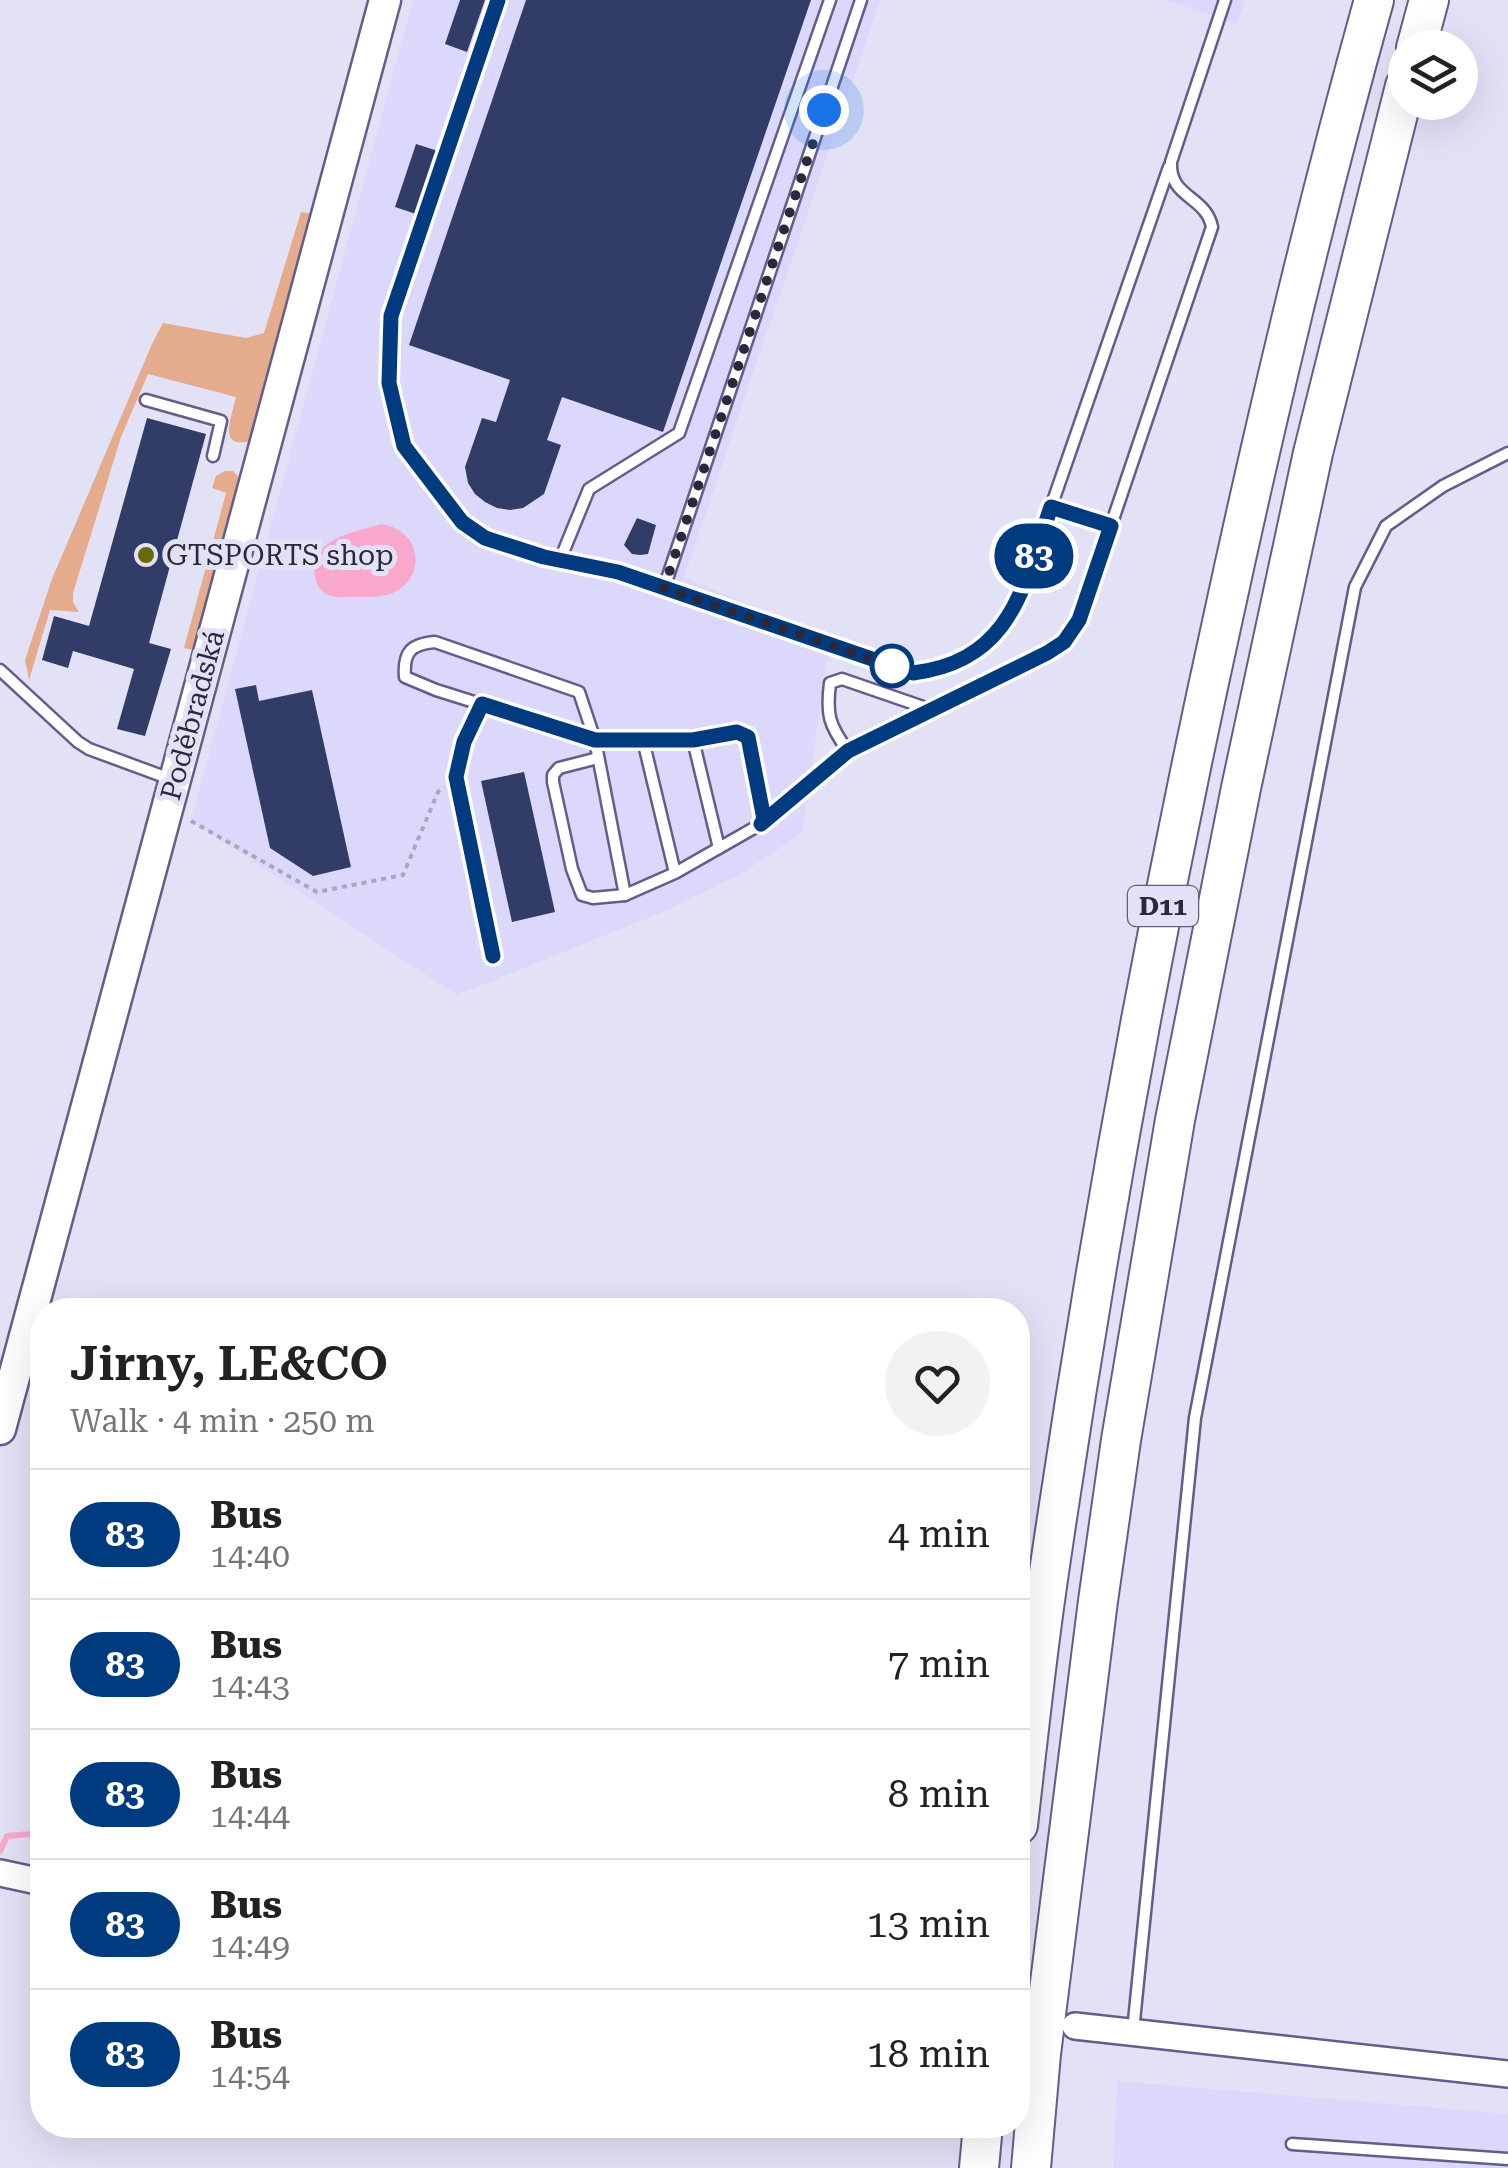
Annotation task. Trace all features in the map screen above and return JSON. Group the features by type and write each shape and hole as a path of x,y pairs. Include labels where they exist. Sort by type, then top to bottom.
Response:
{"highway":[{"name":"D11","path":"1030,1723 1045,1596 1123,1109 1174,847 1262,438 1374,0"},
{"path":"1420,30 1428,0"},
{"name":"D11","path":"1031,2168 1041,2054 1098,1601 1175,1120 1305,489 1396,120"},
{"path":"979,2168 982,2138"}],"main road":[{"name":"Poděbradská","path":"36,1298 384,0"},
{"name":"Poděbradská","path":"0,1430 30,1319"}],"street":[{"path":"0,1873 30,1879"},
{"path":"1075,2026 1508,2074"}],"lane":[{"path":"498,0 391,316 389,383 404,446 462,522 485,538 618,572 913,673 936,670 982,648 1018,602 1230,0"},
{"path":"560,560 589,489 679,433 830,0"},
{"path":"664,588 860,0"},
{"path":"598,758 559,768 553,775 572,869 582,895 593,898 625,895 675,873 761,824 848,751 1064,642 1079,620 1212,227 1208,213 1174,185 1171,162"},
{"path":"146,400 221,421 213,456"},
{"path":"1132,2032 1195,1418 1355,587 1386,526 1443,486 1508,454"},
{"path":"1051,507 1111,526"},
{"path":"625,895 595,740 579,692 435,642 418,644 409,652 405,677 595,740 693,740 737,732 748,737 764,819 761,824"},
{"path":"0,670 78,742 175,780"},
{"path":"848,751 832,730 827,708 830,684 842,679 933,710"},
{"path":"482,704 464,742 456,777 493,956"},
{"path":"643,740 675,873"},
{"path":"693,740 719,848"},
{"path":"1292,2144 1508,2159"}],"path":[{"path":"175,780 191,821 317,892 403,874 438,792 456,777"}],"shaded area":[{"path":"413,0 880,0 684,577 830,638 802,833 741,874 658,914 457,995 191,821"},
{"path":"1166,0 1245,0 1237,24"},
{"path":"301,212 315,214 255,440 235,441 231,437 236,397 148,374 121,437 73,593 79,612 50,610 29,680 25,660 52,579 163,323 246,338 264,333"},
{"path":"233,471 243,482 198,651 184,648 226,493 212,488 216,476"},
{"path":"381,524 395,528 412,545 416,556 410,578 402,588 381,596 328,595 315,577 316,562 323,548 341,537"},
{"path":"1117,2081 1508,2114 1508,2168 1113,2168"}],"building":[{"path":"460,0 485,0 467,52 445,44"},
{"path":"526,0 811,0 663,432 562,397 547,440 561,445 544,494 523,508 510,510 497,508 475,494 465,467 482,418 496,422 510,380 409,345"},
{"path":"416,144 438,151 416,214 395,207"},
{"path":"147,418 206,434 149,643 171,649 145,736 117,729 134,669 73,651 68,668 42,660 54,616 89,626"},
{"path":"637,518 656,525 648,554 632,554 624,545"},
{"path":"256,685 259,701 312,690 351,867 313,876 270,848 235,689"},
{"path":"524,772 555,912 512,922 481,781"}],"waterway":[{"path":"0,1851 7,1836 30,1834"}],"bus line":[{"name":"83","path":"493,956 456,777 464,742 482,704 595,740 693,740 744,734 748,737 764,819 761,824 848,751 1064,642 1079,620 1111,526 1051,507 1018,602 1002,627 982,648 936,670 913,673 618,572 544,557 485,538 462,522 404,446 389,383 391,316 498,0"}],"place":[{"name":"GTSPORTS shop","path":"146,555"}],"route":[{"path":"824,110 664,588 892,666"}]}
